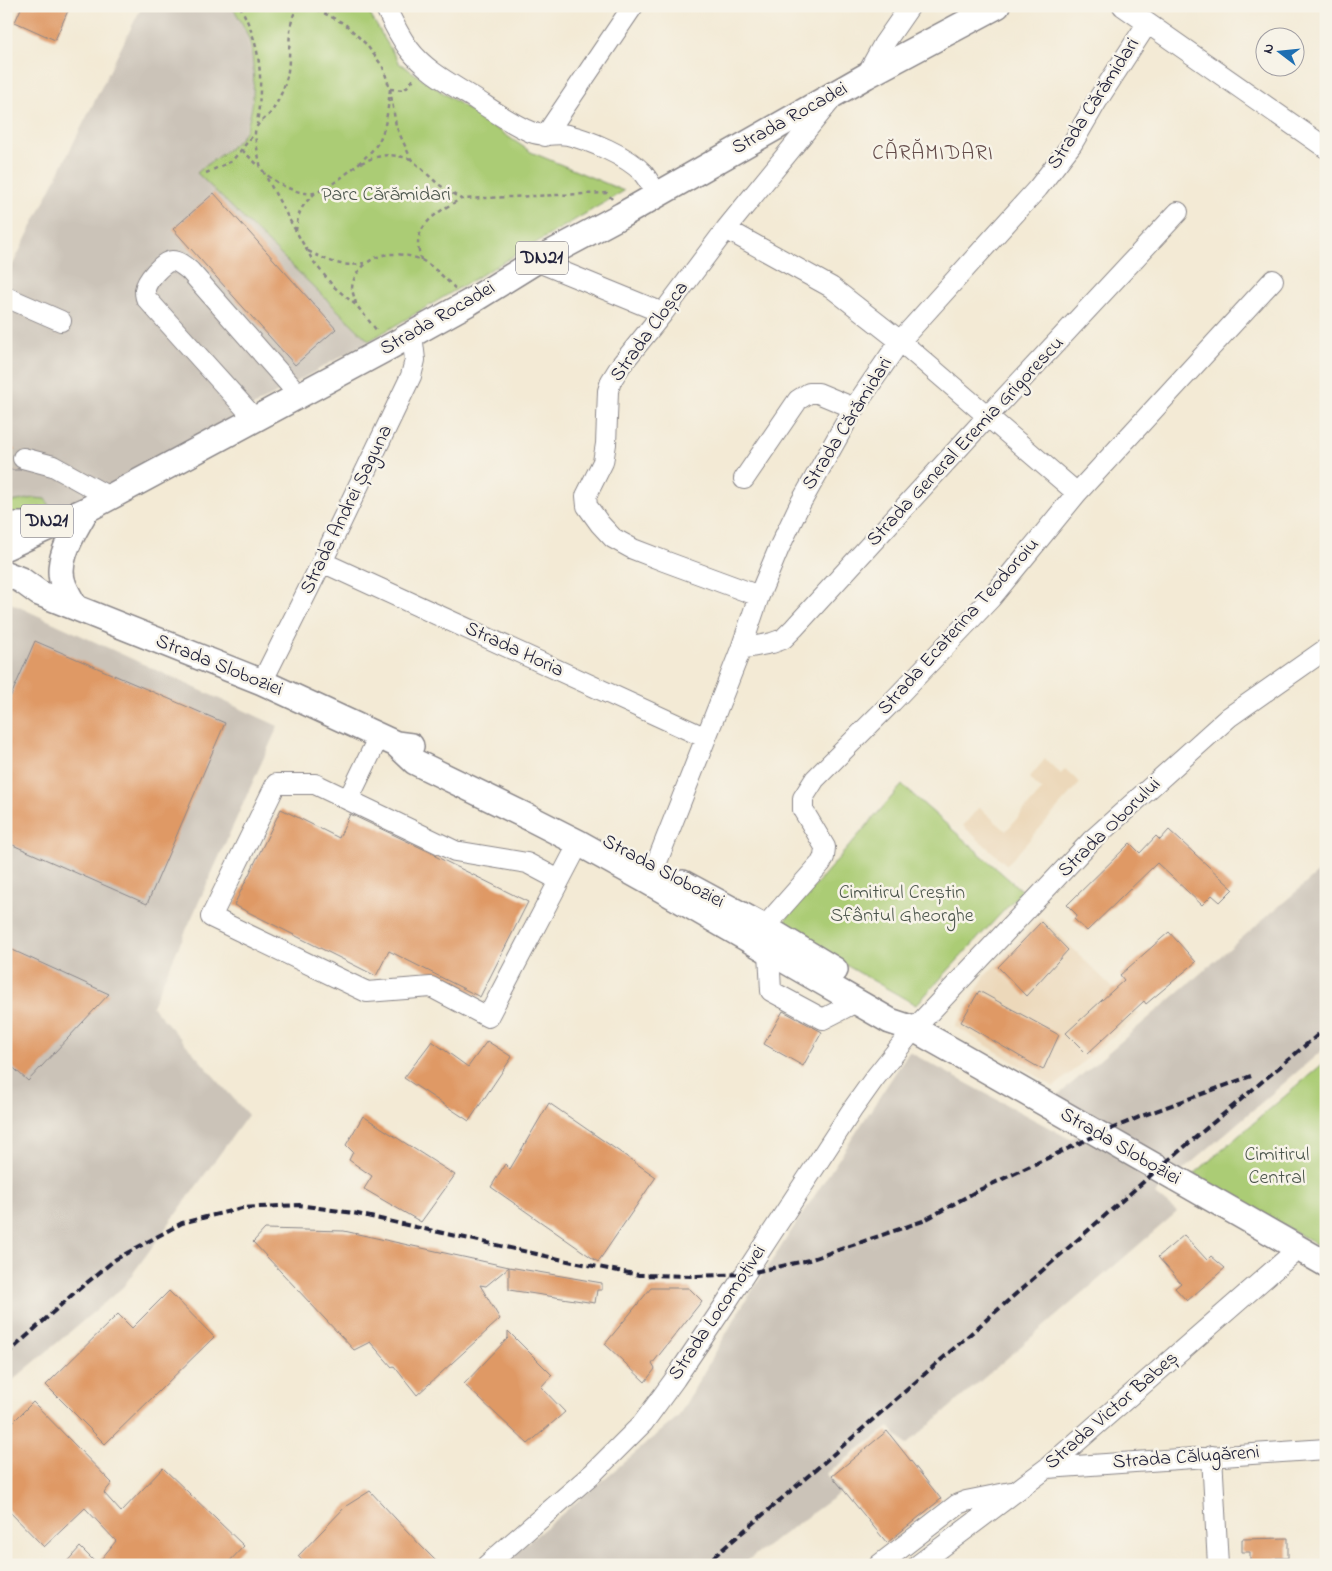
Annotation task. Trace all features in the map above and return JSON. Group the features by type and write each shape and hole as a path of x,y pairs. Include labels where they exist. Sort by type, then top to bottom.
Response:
{"main road":[{"name":"Strada Rocadei","path":"6,547 86,510 391,346 470,302 536,261 622,215 866,76 997,6"},
{"name":"Strada Rocadei","path":"6,568 27,556 86,510"},
{"name":"DN21","path":"6,525 23,525 47,521 86,510"},
{"path":"75,607 63,585 61,571 68,544 86,510"},
{"name":"Strada Sloboziei","path":"6,574 21,580 39,593 262,682 387,740 421,748 537,804 763,941 856,1002 890,1021 914,1029 1326,1264"},
{"name":"Strada Sloboziei","path":"6,592 20,594 39,593"},
{"name":"Strada Sloboziei","path":"387,740 415,762 579,844 652,875"},
{"name":"Strada Sloboziei","path":"763,941 896,1009 914,1029"}],"street":[{"path":"385,6 396,31 410,50 426,66 505,118 531,132 545,136 566,135 586,140 623,157 642,172 657,194"},
{"path":"545,136 633,6"},
{"path":"866,76 883,45 910,6"},
{"path":"1123,6 1326,148"},
{"name":"Strada Cărămidari","path":"652,875 741,649 759,596 800,504 854,408 900,341 1038,188 1072,144 1097,101 1147,24"},
{"name":"Strada Cloșca","path":"759,596 633,549 613,538 587,506 586,496 603,462 606,444 608,391 611,381 621,365 726,230 835,94"},
{"name":"Strada General Eremia Grigorescu","path":"741,649 783,639 794,628 1178,212"},
{"path":"726,230 831,287 900,341 1077,493"},
{"path":"256,419 146,298 145,290 148,281 164,263 172,261 181,264 190,271 299,395"},
{"path":"536,261 663,313"},
{"name":"Strada Ecaterina Teodoroiu","path":"763,941 824,857 825,847 803,810 803,798 815,779 892,702 991,598 1077,493 1273,280"},
{"path":"6,297 61,320"},
{"name":"Strada Andrei Șaguna","path":"262,682 411,376 415,360 412,334"},
{"path":"744,479 798,400 809,393 818,393 854,408"},
{"path":"23,458 53,466 109,497"},
{"name":"Strada Horia","path":"322,562 706,738"},
{"name":"Strada Oborului","path":"914,1029 1091,841 1229,717 1326,649"},
{"path":"348,800 387,740"},
{"path":"559,880 527,862 455,851 316,784 276,784 211,917 367,992 431,987 488,1017 579,844"},
{"path":"763,941 771,991 823,1020 856,1002"},
{"name":"Strada Locomotivei","path":"487,1565 593,1473 643,1423 724,1306 852,1110 914,1029"},
{"name":"Strada Victor Babeș","path":"918,1565 1047,1468 1298,1249"},
{"name":"Strada Călugăreni","path":"1047,1468 1326,1449"},
{"path":"1212,1456 1218,1565"},
{"path":"879,1565 958,1504 1015,1492"}],"path":[{"path":"206,174 232,161 254,134 257,124 261,94 258,54 249,24 240,6"},
{"path":"257,124 271,114 287,78 293,13 298,6"},
{"path":"310,6 345,24 366,44 383,66 390,90 396,126 410,159 438,184 461,199"},
{"path":"390,90 404,90 426,66"},
{"path":"360,164 379,142 386,120 390,90"},
{"path":"254,134 262,168 307,250 333,286 357,306 391,346"},
{"path":"242,150 277,183 299,192 315,193"},
{"path":"296,232 298,215 304,203 315,193 360,164 378,156 395,155 410,159"},
{"path":"421,260 418,243 422,228 440,211 461,199 607,193 622,215"},
{"path":"307,250 331,262 351,265 366,262 381,255 399,254 421,260 439,273 470,302"},
{"path":"357,306 352,287 355,275 366,262"}],"shaded area":[{"path":"142,6 232,6 247,35 253,66 253,94 250,115 243,134 228,151 197,173 369,341 6,545 6,278"},
{"path":"6,601 278,726 152,1006 248,1115 123,1287 6,1386"},
{"path":"1045,759 1061,774 1065,769 1080,783 1007,865 963,826 979,807 1006,831 1042,790 1029,778"},
{"path":"1326,866 1326,1047 1155,1194 1177,1212 906,1445 889,1427 826,1474 841,1492 741,1565 501,1565 678,1417 742,1306 909,1052 1070,1139 1101,1124 1056,1097"},
{"path":"1041,917 1139,1014 1054,1087 955,1026 985,976"}],"green space":[{"name":"Parc Cărămidari","path":"232,6 365,6 399,63 531,152 624,191 369,341 197,173 242,136 247,127 253,101 254,86 250,44 242,23"},
{"path":"34,498 45,499 49,504 45,509 6,515 6,503"},
{"name":"Cimitirul Creștin Sfântul Gheorghe","path":"902,785 1022,891 916,1005 779,927"},
{"name":"Cimitirul Central","path":"1326,1061 1326,1250 1194,1174"}],"building":[{"path":"22,6 70,6 55,40 15,22"},
{"path":"214,193 336,329 295,365 173,229"},
{"path":"6,449 15,449 12,454 12,462 15,467 21,470 6,470"},
{"path":"35,641 225,723 147,904 6,842 6,707"},
{"path":"281,809 339,838 350,814 528,902 480,997 389,951 376,976 234,905"},
{"path":"1169,830 1233,889 1220,902 1212,895 1202,905 1157,863 1087,931 1074,919 1077,915 1067,905 1130,843 1140,853 1156,836 1160,840"},
{"path":"1041,922 1068,950 1026,996 998,967"},
{"path":"1169,932 1196,962 1146,1004 1144,1001 1087,1054 1066,1033 1124,980 1120,975"},
{"path":"6,947 109,994 28,1081 6,1061"},
{"path":"979,991 1059,1035 1043,1070 961,1022"},
{"path":"783,1011 822,1032 803,1066 764,1044"},
{"path":"432,1041 468,1067 487,1041 512,1057 469,1121 404,1078"},
{"path":"549,1103 656,1177 598,1262 491,1187 505,1164 510,1169"},
{"path":"363,1116 455,1175 421,1222 364,1189 372,1176 349,1160 353,1152 346,1145"},
{"path":"265,1229 344,1231 509,1267 486,1286 480,1285 500,1319 417,1395 394,1366 392,1367 370,1342 354,1350 253,1242"},
{"path":"1184,1235 1207,1260 1211,1256 1225,1268 1187,1301 1175,1288 1181,1283 1158,1257"},
{"path":"509,1267 602,1283 602,1290 597,1290 595,1303 509,1290"},
{"path":"651,1288 689,1288 702,1301 652,1364 655,1369 645,1382 605,1344"},
{"path":"169,1291 214,1337 105,1444 46,1385 118,1314 132,1328"},
{"path":"508,1331 552,1375 541,1387 565,1412 528,1444 464,1384 508,1338"},
{"path":"33,1402 112,1483 104,1493 121,1512 163,1468 244,1546 226,1565 64,1565 80,1547 97,1564 116,1541 85,1508 44,1547 6,1508 6,1429"},
{"path":"887,1431 941,1499 887,1543 832,1476"},
{"path":"370,1491 440,1565 306,1565 298,1556 346,1506"},
{"path":"1288,1538 1288,1558 1276,1558 1276,1565 1250,1565 1250,1552 1242,1552 1242,1539"}],"tunnel":[{"path":"6,458 23,458"}],"railway":[{"path":"704,1565 828,1459 1158,1169 1326,1028"},
{"path":"6,1355 73,1294 116,1259 182,1223 242,1208 299,1205 353,1213 639,1275 697,1276 745,1274 809,1260 923,1221 977,1191 1099,1134 1251,1076"}],"district":[{"name":"CĂRĂMIDARI","path":"933,154"}]}
